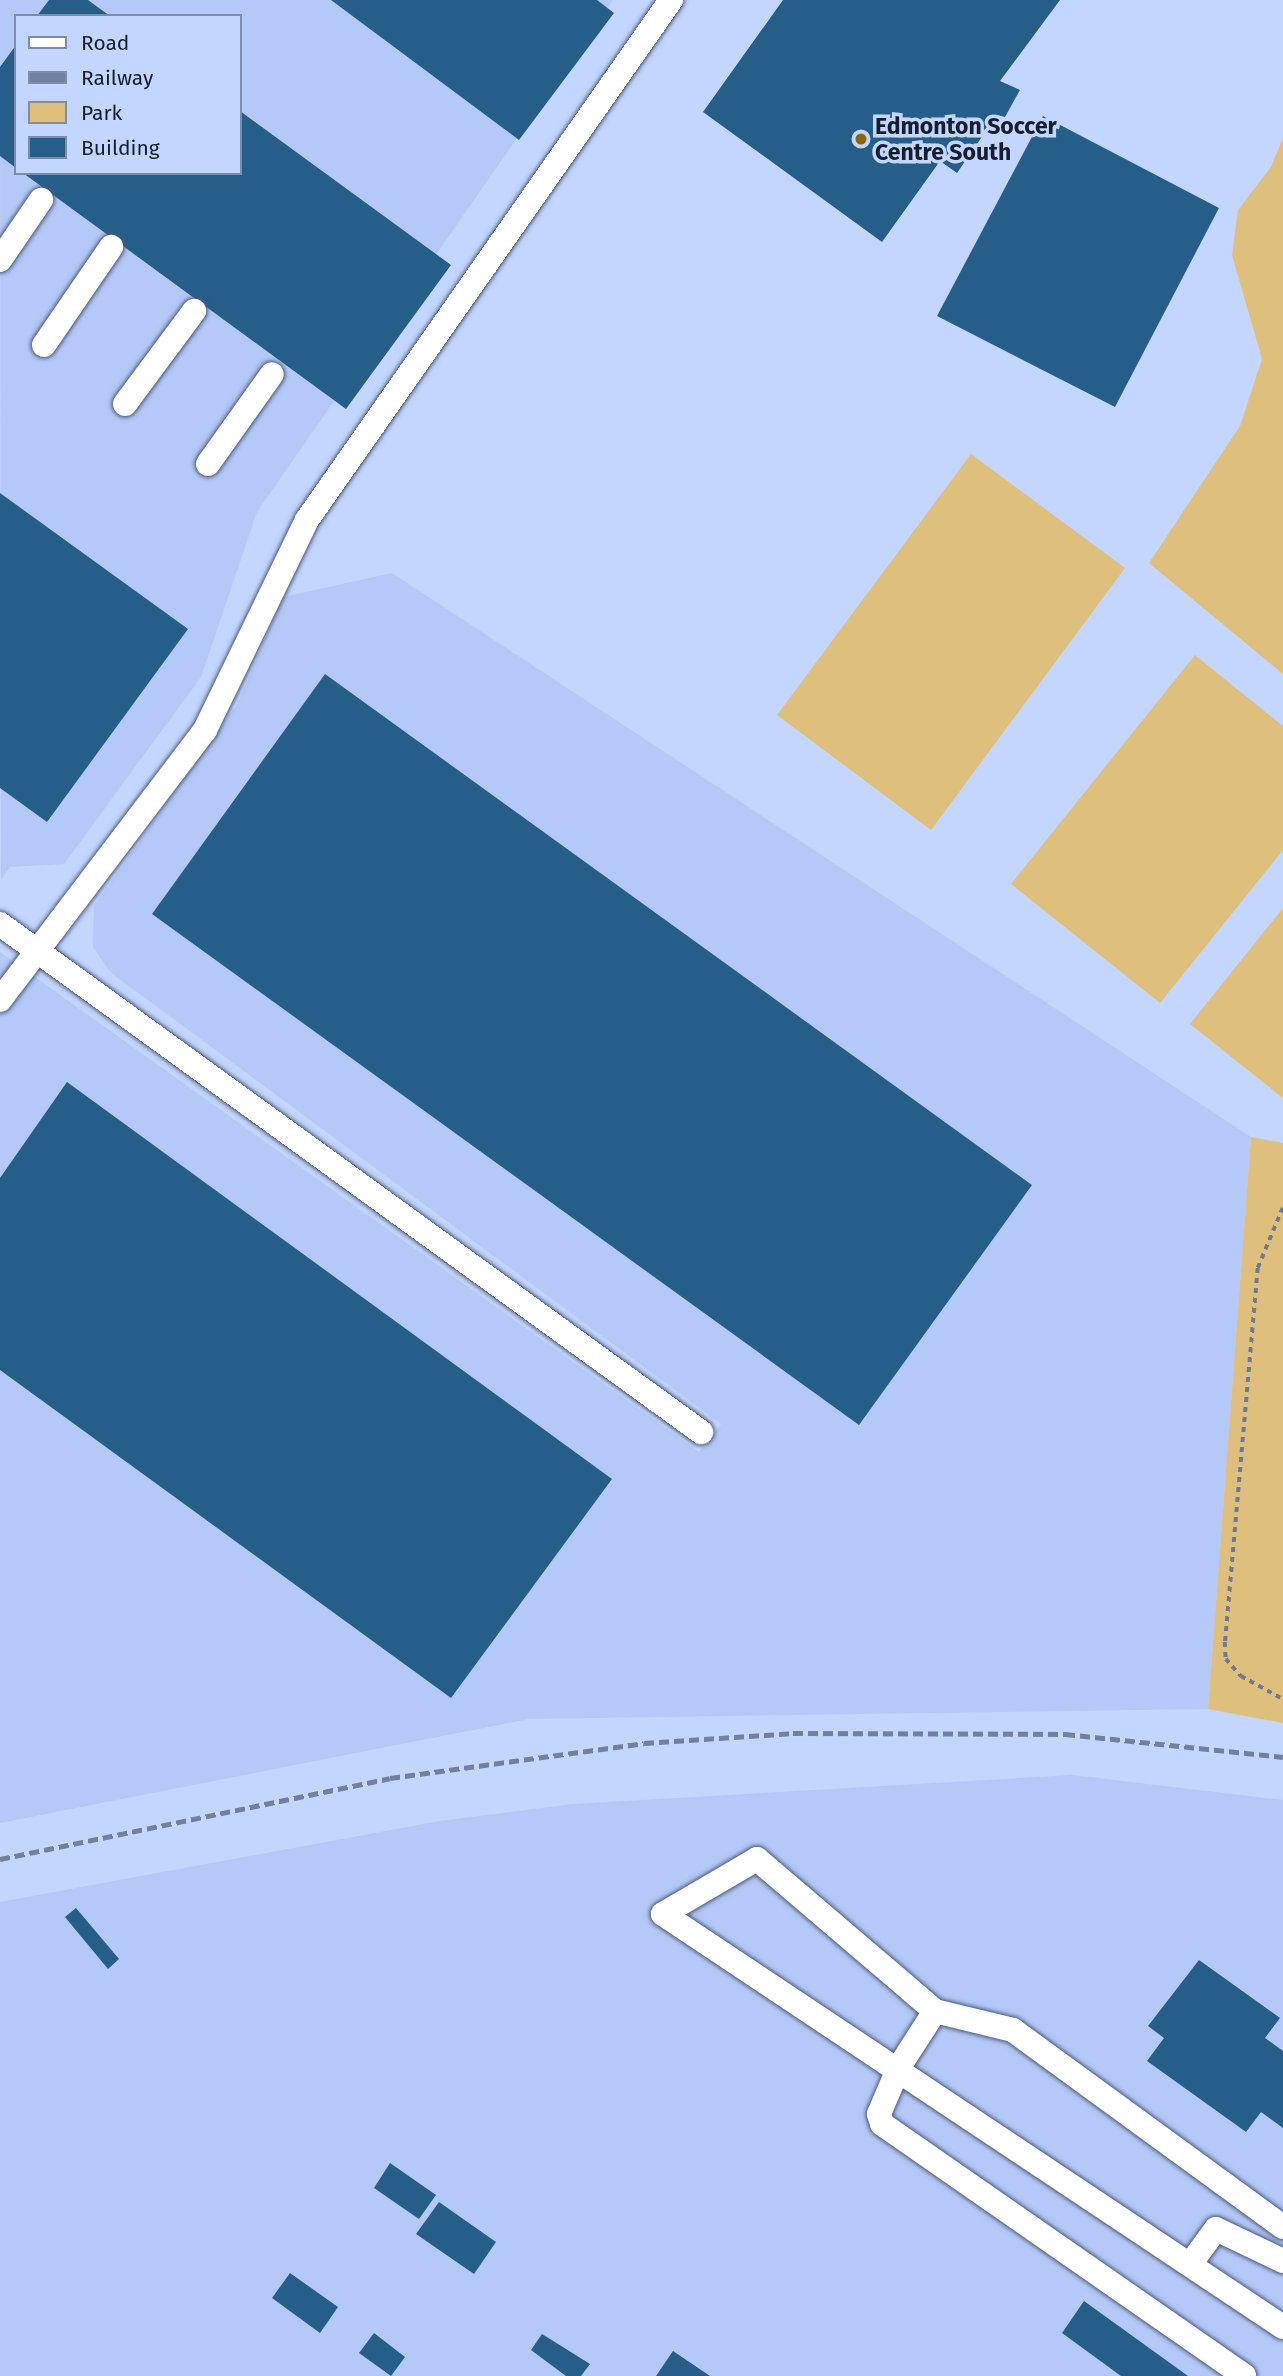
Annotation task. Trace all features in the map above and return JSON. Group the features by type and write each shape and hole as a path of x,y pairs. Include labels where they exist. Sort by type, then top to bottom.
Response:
{"street":[{"path":"0,1000 205,730 307,520 671,0"},
{"path":"0,260 41,200"},
{"path":"44,345 111,247"},
{"path":"125,404 194,311"},
{"path":"208,464 272,374"},
{"path":"0,924 701,1432"},
{"path":"1283,2227 1013,2030 935,2011 757,1859 663,1914 899,2067 1283,2327"},
{"path":"935,2011 899,2067 879,2114 882,2124 1244,2376"},
{"path":"1191,2263 1216,2229 1283,2261"}],"path":[{"path":"1283,1208 1258,1268 1225,1642 1226,1659 1241,1676 1283,1699"}],"shaded area":[{"path":"0,0 613,0 257,512 201,677 64,864 10,867 1,880"},
{"path":"392,573 1251,1137 1208,1709 529,1719 0,1823 0,952 699,1452 721,1424 110,972 93,947 94,906 237,705 283,597"},
{"path":"1072,1775 1283,1800 1283,2376 0,2376 0,1902 440,1821 573,1804"}],"green space":[{"path":"1283,138 1283,674 1149,563 1240,426 1262,359 1232,255 1238,210 1271,167"},
{"path":"971,454 1125,568 931,830 777,715"},
{"path":"1195,655 1283,726 1283,850 1160,1003 1011,884"},
{"path":"1283,908 1283,1098 1190,1024"},
{"path":"1251,1137 1283,1143 1283,1723 1208,1709"}],"building":[{"path":"49,0 88,0 107,14 38,14"},
{"path":"331,0 597,0 614,13 519,140"},
{"name":"Edmonton Soccer Centre South","path":"783,0 1060,0 1000,81 1020,90 1005,117 997,115 957,173 940,161 882,242 703,112"},
{"path":"14,48 14,166 0,156 0,67"},
{"path":"242,112 451,265 346,409 26,175 242,175"},
{"name":"Edmonton Soccer Centre South","path":"1043,116 1219,208 1115,407 937,316"},
{"path":"0,493 188,629 47,822 0,788"},
{"path":"325,674 1032,1185 859,1425 152,914"},
{"path":"67,1082 612,1479 451,1698 0,1370 0,1178"},
{"path":"76,1908 119,1959 108,1969 65,1917"},
{"path":"1199,1960 1280,2018 1265,2038 1283,2051 1283,2128 1261,2112 1246,2132 1147,2061 1164,2038 1148,2026"},
{"path":"390,2163 436,2195 419,2219 374,2188"},
{"path":"439,2202 496,2242 474,2274 416,2234"},
{"path":"290,2273 338,2307 320,2333 272,2298"},
{"path":"1084,2301 1188,2376 1121,2376 1062,2333"},
{"path":"374,2333 405,2357 391,2376 359,2353"},
{"path":"542,2334 590,2364 581,2376 566,2376 531,2350"},
{"path":"673,2351 710,2376 656,2376"}],"railway":[{"path":"0,1859 390,1778 644,1743 793,1733 1065,1734 1283,1757"}],"place":[{"name":"Edmonton Soccer Centre South","path":"861,139"}]}
